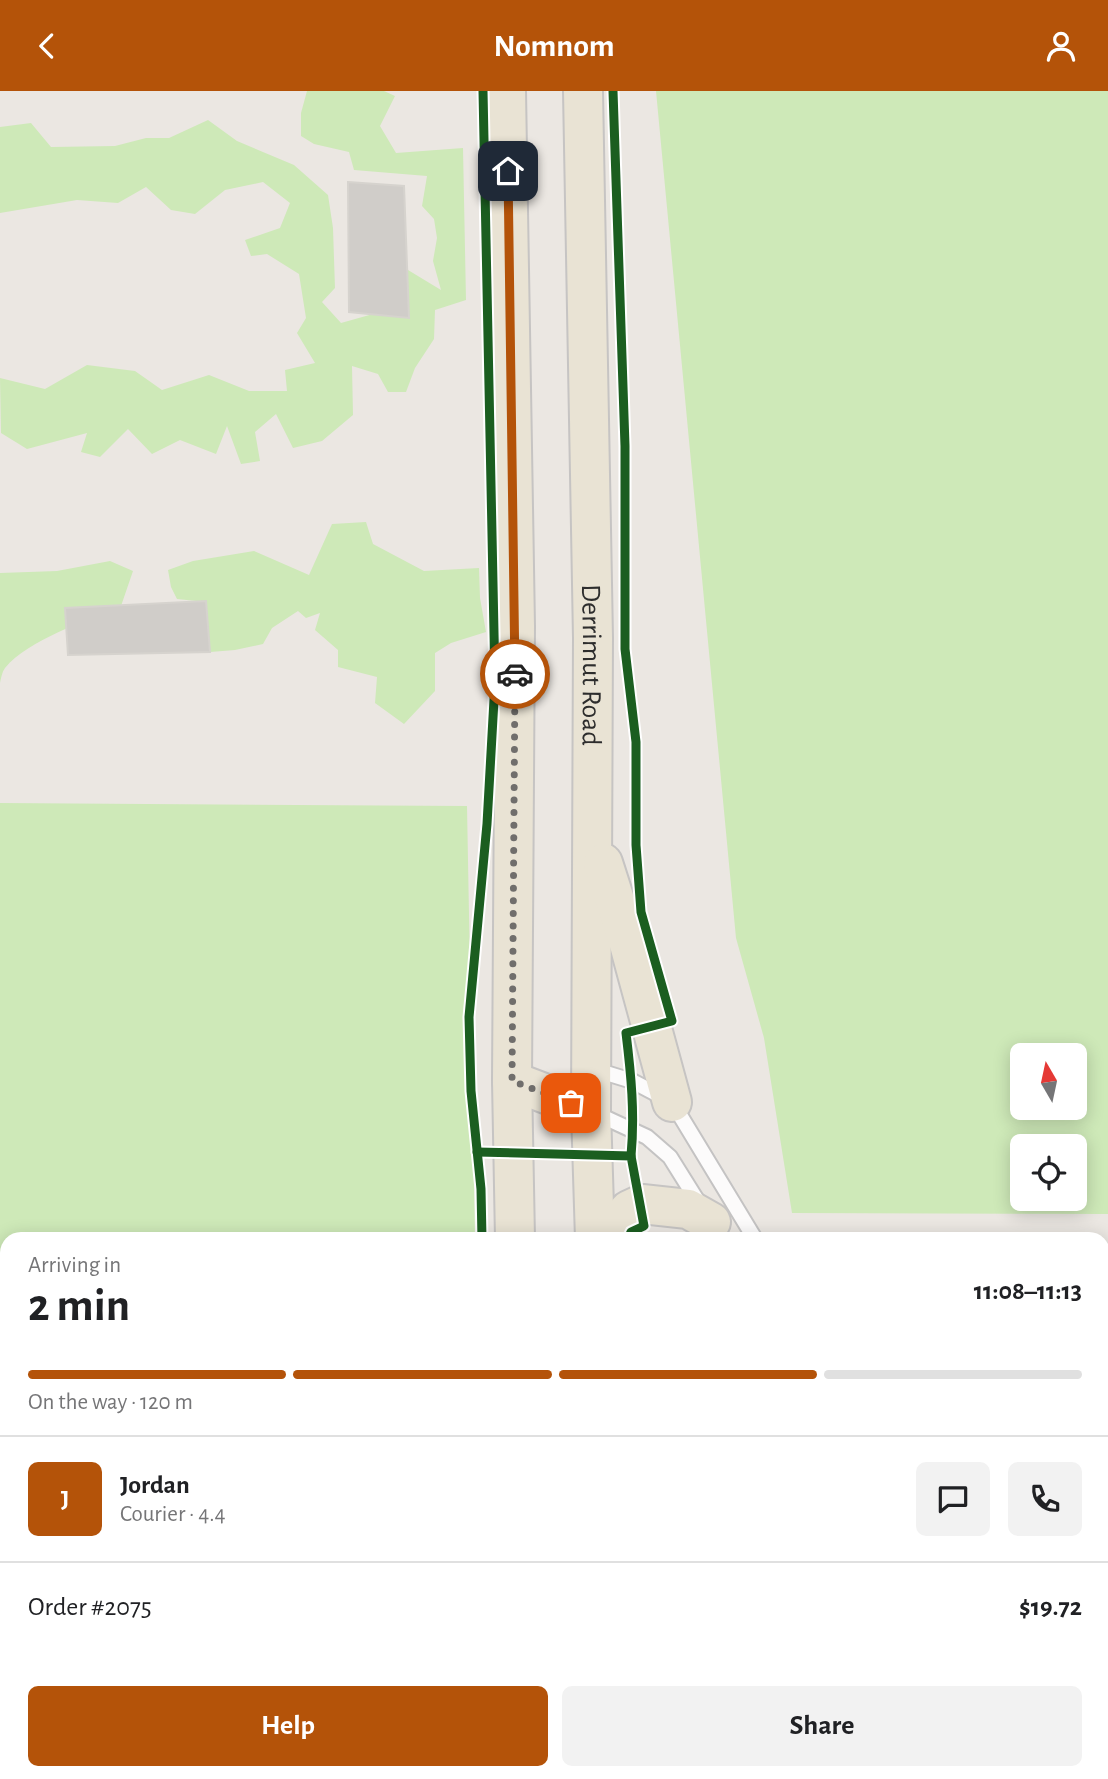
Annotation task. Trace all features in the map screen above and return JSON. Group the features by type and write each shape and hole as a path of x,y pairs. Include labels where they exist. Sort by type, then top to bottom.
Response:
{"main road":[{"path":"506,91 515,626 512,1081 516,1232"},
{"name":"Derrimut Road","path":"583,91 592,625 591,1111 595,1232"},
{"path":"593,831 629,944 672,1102"},
{"path":"512,1081 592,1068"},
{"path":"512,1081 591,1111"},
{"path":"612,1232 629,1210 642,1204 688,1209 713,1226"}],"lane":[{"path":"592,1068 632,1081 672,1102 751,1232"},
{"path":"591,1111 647,1137 670,1157 713,1226"}],"green space":[{"path":"307,91 384,91 395,96 380,126 396,153 463,148 466,300 435,310 434,339 415,368 406,392 388,392 378,374 352,366 353,415 322,441 293,448 276,414 255,432 260,461 241,464 227,426 216,454 180,440 152,454 128,429 100,457 81,452 87,433 27,449 1,433 0,378 45,389 87,365 135,371 162,390 209,375 249,391 287,391 285,370 315,363 297,333 306,318 299,274 267,254 251,256 245,240 280,228 290,203 263,182 225,190 195,214 171,210 146,187 118,203 77,200 0,213 0,127 31,123 51,147 115,146 146,138 169,138 208,120 237,141 294,165 328,195 333,228 335,288 322,302 341,323 373,314 381,294 408,270 441,290 433,261 437,238 434,219 422,206 427,176 354,170 349,152 314,144 301,136 301,113"},
{"path":"656,91 1108,91 1108,1214 792,1213 764,1038 736,938"},
{"path":"366,522 373,544 424,571 479,568 480,598 486,632 451,643 435,653 435,691 404,724 375,703 377,677 338,667 338,650 315,630 320,613 306,618 298,611 272,628 263,644 210,652 206,602 177,599 171,587 168,570 193,561 254,551 309,575 332,524"},
{"path":"110,561 133,571 121,606 28,648 5,668 0,683 0,573 57,571"},
{"path":"0,803 467,806 475,1232 0,1232"}],"building":[{"path":"348,182 404,186 409,318 349,312"},
{"path":"206,601 210,652 68,655 65,608"}],"cycle path":[{"path":"482,1232 481,1189 471,1091 469,1017 487,824 495,682 483,91"},
{"path":"613,91 625,446 625,649 636,742 636,845 641,912 672,1021 626,1033 632,1094 631,1156"},
{"path":"477,1152 631,1156 644,1226 631,1232"}],"way so far":[{"path":"515,674 512,1081 571,1103"}],"route":[{"path":"508,171 515,674"}]}
